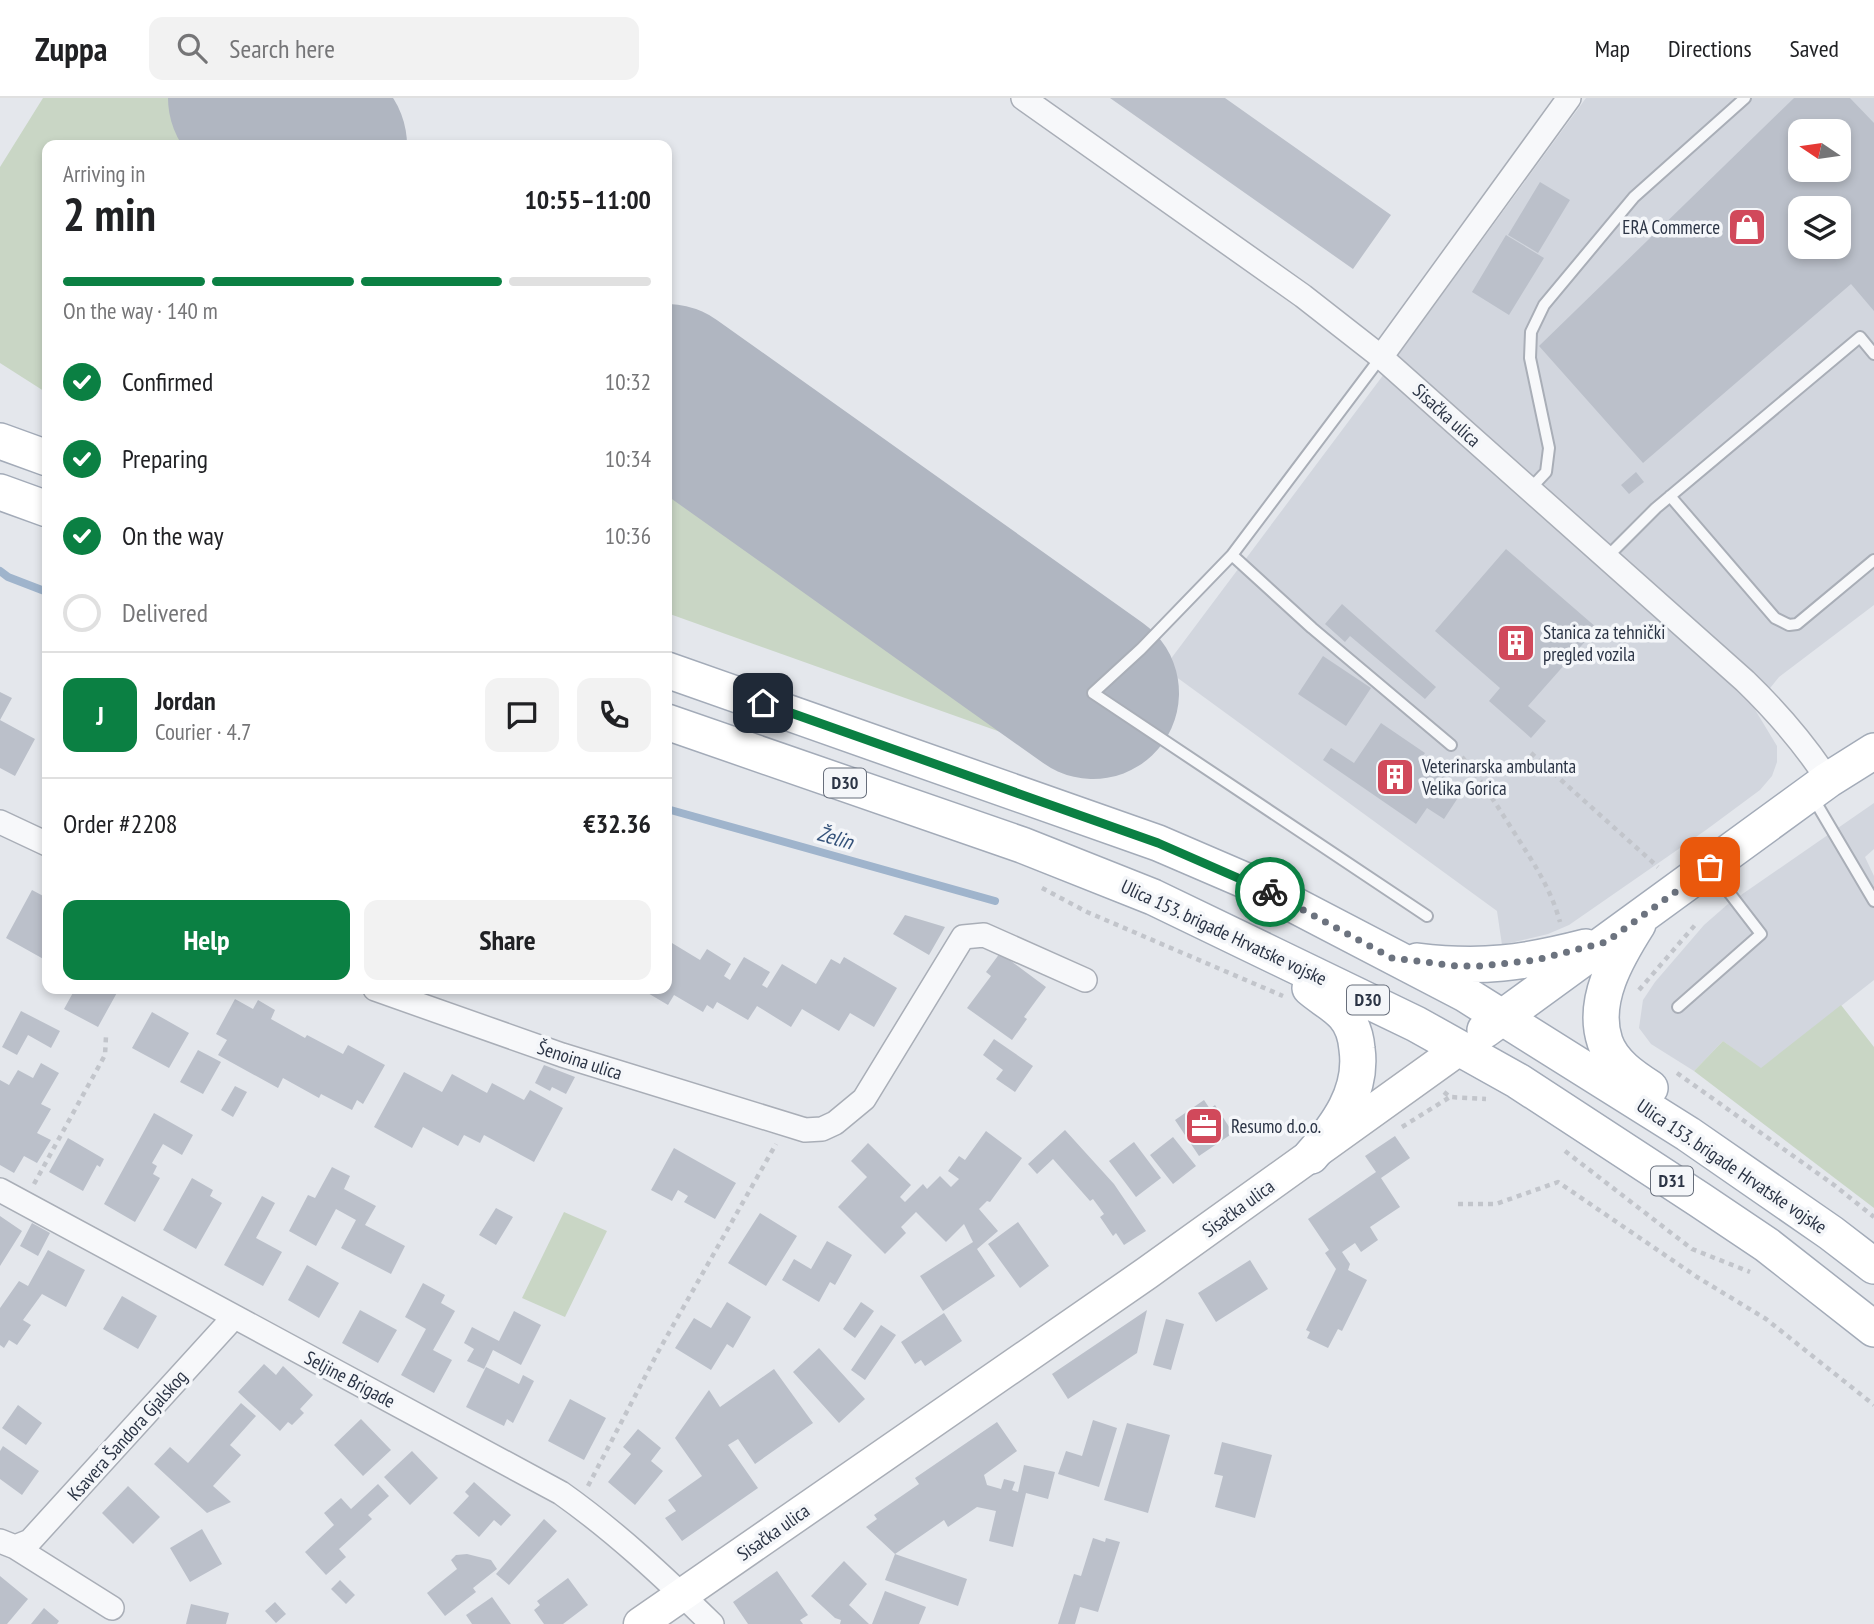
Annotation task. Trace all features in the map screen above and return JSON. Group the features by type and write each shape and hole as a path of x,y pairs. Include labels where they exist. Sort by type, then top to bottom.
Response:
{"main road":[{"path":"0,440 42,456"},
{"path":"0,492 42,507"},
{"name":"Ulica 153. brigade Hrvatske vojske","path":"672,672 1158,843 1258,886 1465,994 1688,1134 1874,1266"},
{"name":"Ulica 153. brigade Hrvatske vojske","path":"672,724 1022,845 1153,897 1416,1024 1518,1081 1700,1200 1767,1245 1874,1328"},
{"name":"Sisačka ulica","path":"640,1624 1147,1273 1819,787 1874,751"},
{"path":"1644,915 1626,943 1607,985 1602,1023 1605,1043 1621,1067 1658,1094 1673,1110 1688,1134"},
{"path":"1392,958 1457,966 1482,966 1536,960 1606,942"},
{"path":"1274,954 1313,991 1345,1015 1355,1033 1358,1054 1353,1092 1331,1133 1311,1156"}],"street":[{"name":"Sisačka ulica","path":"1023,98 1303,296 1381,357 1607,556 1768,704 1811,753 1819,787"},
{"path":"1381,357 1569,98"},
{"path":"0,822 42,842"},
{"name":"Šenoina ulica","path":"389,994 562,1055 806,1130 822,1129 835,1123 864,1099 963,937 984,935 1085,980"},
{"name":"Seljine Brigade","path":"0,1190 561,1493 664,1575 712,1624"},
{"name":"Ksavera Šandora Gjalskog","path":"7,1544 30,1541 234,1317"},
{"name":"Ksavera Šandora Gjalskog","path":"7,1544 112,1608"}],"lane":[{"path":"1530,489 1546,472 1549,448 1530,358 1531,332 1544,305 1634,197 1745,98"},
{"path":"1607,556 1671,496 1860,337 1874,354"},
{"path":"1381,357 1232,555 1093,693 1427,916"},
{"path":"1671,496 1775,618 1789,625 1797,624 1874,560"},
{"path":"1232,555 1312,628 1451,745"},
{"path":"1819,787 1874,901"},
{"path":"1678,1007 1761,934 1710,867"}],"path":[{"path":"1451,745 1480,778 1544,878 1553,897 1563,933"},
{"path":"1531,753 1658,867"},
{"path":"1040,887 1087,912 1290,999"},
{"path":"1637,993 1695,925"},
{"path":"24,1203 105,1055 106,1036"},
{"path":"1671,1069 1834,1185 1874,1217"},
{"path":"1447,1094 1450,1097 1495,1099"},
{"path":"579,1506 664,1340 786,1126"},
{"path":"1555,1142 1692,1249 1758,1275"},
{"path":"1458,1204 1496,1204 1558,1182 1697,1277 1766,1319 1874,1405"}],"shaded area":[{"path":"1586,98 1874,98 1874,605 1779,677 1754,708 1777,746 1777,762 1772,776 1760,790 1569,925 1548,934 1502,945 1497,911 1164,668"},
{"path":"1874,803 1874,849 1865,857 1874,876 1874,980 1761,1069 1723,1041 1694,1071 1651,1044 1639,1028 1643,1000 1704,925 1728,904"}],"green space":[{"path":"43,98 173,98 227,140 42,140 42,390 0,363 0,167"},
{"path":"672,442 1106,730 1086,747 1062,754 672,615"},
{"path":"1841,1005 1874,1047 1874,1208 1694,1071 1723,1041 1761,1068"},
{"path":"564,1212 607,1231 565,1317 522,1298"}],"building":[{"path":"1110,98 1225,98 1391,215 1353,269"},
{"path":"1794,98 1850,98 1874,123 1874,311 1851,284 1643,463 1539,346"},
{"path":"1540,182 1570,200 1538,253 1508,235"},
{"path":"1506,235 1544,258 1509,315 1472,292"},
{"path":"1636,472 1644,482 1629,494 1621,485"},
{"name":"Stanica za tehnički pregled vozila","path":"1506,549 1597,628 1528,706 1546,721 1531,738 1489,701 1500,688 1435,631"},
{"path":"1342,604 1436,687 1425,699 1350,636 1345,642 1325,624"},
{"path":"1323,656 1371,688 1346,726 1298,694"},
{"path":"0,692 12,698 0,720"},
{"path":"0,720 35,739 15,776 0,768"},
{"name":"Veterinarska ambulanta Velika Gorica","path":"1381,723 1425,753 1420,760 1463,790 1444,819 1427,808 1416,824 1323,760 1331,748 1354,763"},
{"path":"32,890 42,895 42,958 6,938"},
{"path":"905,915 945,927 929,955 893,934"},
{"path":"672,943 700,960 707,949 731,964 724,976 730,980 744,957 770,972 762,985 767,988 782,964 816,984 831,959 840,964 844,957 897,988 874,1027 850,1013 839,1031 802,1009 791,1027 757,1006 748,1020 717,1002 713,1009 707,1005 703,1012 674,995 668,1005 649,994 672,994"},
{"path":"1000,953 1046,987 1024,1017 1027,1019 1012,1040 967,1008 991,976 986,972"},
{"path":"72,994 116,994 98,1027 64,1009"},
{"path":"235,999 253,1009 258,1000 275,1010 271,1019 305,1038 307,1035 343,1054 348,1045 385,1065 363,1104 357,1100 352,1110 321,1094 319,1098 283,1078 278,1088 218,1055 227,1040 216,1034"},
{"path":"21,1011 60,1031 51,1048 28,1035 17,1055 2,1047"},
{"path":"152,1012 189,1033 169,1068 132,1048"},
{"path":"994,1039 1033,1066 1015,1092 996,1079 1003,1070 983,1055"},
{"path":"198,1050 221,1062 203,1094 180,1082"},
{"path":"41,1063 59,1073 41,1104 51,1109 37,1133 51,1140 37,1163 24,1156 14,1173 0,1165 0,1080 9,1085 18,1070 33,1078"},
{"path":"544,1065 575,1077 566,1094 552,1087 550,1091 535,1083"},
{"path":"404,1072 442,1092 452,1074 487,1093 492,1083 524,1100 530,1090 563,1108 534,1162 484,1135 480,1143 464,1135 458,1146 423,1127 412,1148 374,1127"},
{"path":"235,1086 247,1092 233,1117 221,1110"},
{"name":"Resumo d.o.o.","path":"1204,1100 1210,1109 1215,1105 1233,1133 1199,1156 1175,1120"},
{"path":"154,1113 193,1135 182,1155 163,1144 152,1163 157,1166 153,1174 160,1178 135,1222 104,1204"},
{"path":"1065,1130 1114,1184 1146,1231 1124,1245 1116,1233 1113,1236 1100,1217 1104,1214 1093,1199 1090,1201 1053,1159 1037,1174 1028,1164"},
{"path":"986,1131 1022,1158 990,1202 987,1201 979,1209 998,1231 977,1249 995,1276 943,1311 920,1276 973,1242 964,1224 946,1242 916,1212 901,1227 906,1233 885,1254 838,1207 867,1177 851,1161 868,1143 911,1185 900,1197 905,1202 923,1184 927,1189 940,1176 951,1187 959,1179 948,1171 959,1156 965,1160"},
{"path":"1395,1136 1410,1158 1381,1178 1400,1207 1370,1227 1378,1240 1361,1252 1355,1243 1342,1252 1350,1264 1348,1270 1367,1280 1342,1331 1338,1329 1328,1348 1307,1338 1310,1332 1306,1330 1336,1269 1325,1253 1329,1250 1308,1219 1376,1172 1365,1156"},
{"path":"1173,1137 1196,1166 1173,1184 1150,1155"},
{"path":"68,1138 104,1159 100,1167 97,1165 83,1191 49,1172"},
{"path":"1134,1142 1161,1178 1136,1197 1109,1161"},
{"path":"674,1148 736,1183 715,1219 684,1202 688,1196 678,1190 672,1201 651,1190"},
{"path":"332,1167 350,1176 344,1189 376,1206 365,1225 405,1246 391,1274 341,1248 356,1220 336,1209 316,1246 289,1231 308,1195 315,1198"},
{"path":"192,1178 213,1190 210,1196 222,1203 196,1249 163,1230"},
{"path":"262,1196 275,1203 256,1238 282,1252 263,1286 224,1265"},
{"path":"496,1208 513,1217 496,1245 479,1235"},
{"path":"760,1213 797,1236 766,1286 728,1263"},
{"path":"0,1216 22,1231 0,1266"},
{"path":"1018,1222 1049,1266 1020,1288 988,1244"},
{"path":"32,1223 50,1233 38,1256 20,1246"},
{"path":"827,1241 852,1255 835,1285 830,1282 819,1302 782,1280 794,1259 811,1269"},
{"path":"48,1250 85,1270 66,1307 42,1294 23,1320 31,1325 17,1345 9,1340 4,1348 0,1345 0,1308 19,1281 28,1286"},
{"path":"1250,1260 1268,1289 1216,1322 1198,1293"},
{"path":"307,1265 339,1283 319,1318 288,1300"},
{"path":"423,1283 445,1295 441,1303 455,1311 433,1350 452,1360 434,1393 401,1375 426,1329 405,1317"},
{"path":"122,1296 157,1316 138,1349 103,1329"},
{"path":"727,1302 751,1317 733,1348 727,1344 711,1370 675,1348 694,1318 711,1328"},
{"path":"861,1302 874,1311 855,1338 843,1329"},
{"path":"360,1310 397,1330 378,1363 342,1343"},
{"path":"1147,1310 1137,1353 1068,1399 1052,1374"},
{"path":"514,1311 541,1325 521,1365 493,1350 484,1369 467,1361 474,1349 464,1343 472,1327 499,1341"},
{"path":"944,1313 962,1341 925,1366 921,1360 915,1364 901,1342"},
{"path":"1166,1319 1184,1324 1171,1370 1153,1365"},
{"path":"881,1325 896,1335 865,1380 851,1370"},
{"path":"819,1348 865,1399 839,1423 793,1372"},
{"path":"264,1364 276,1375 283,1366 313,1395 300,1409 304,1413 292,1425 288,1422 280,1431 238,1392"},
{"path":"486,1367 519,1384 523,1375 534,1381 513,1423 507,1419 504,1426 466,1407"},
{"path":"774,1369 813,1423 755,1464 738,1439 728,1445 758,1488 682,1541 665,1518 676,1511 668,1500 702,1476 675,1438 709,1390 720,1407"},
{"path":"570,1399 606,1418 584,1460 548,1441"},
{"path":"241,1403 256,1416 230,1445 241,1455 213,1486 231,1502 207,1513 154,1464 170,1447 188,1463"},
{"path":"18,1405 42,1423 26,1445 2,1428"},
{"path":"361,1419 391,1450 363,1476 334,1445"},
{"path":"1093,1420 1117,1428 1099,1487 1058,1474 1066,1451 1082,1456"},
{"path":"997,1422 1017,1451 984,1475 987,1485 1001,1489 1004,1479 1015,1482 1012,1490 1018,1492 1024,1465 1055,1472 1048,1499 1026,1493 1013,1547 989,1541 996,1511 977,1507 948,1527 944,1520 895,1554 866,1527 877,1519 874,1515 919,1484 915,1478"},
{"path":"1127,1423 1170,1435 1148,1513 1104,1500"},
{"path":"638,1429 661,1448 651,1461 663,1471 635,1505 608,1482 631,1454 623,1447"},
{"path":"1222,1442 1272,1455 1255,1518 1215,1507 1223,1476 1214,1474"},
{"path":"3,1446 39,1471 22,1495 0,1479 0,1451"},
{"path":"412,1451 438,1478 410,1505 384,1477"},
{"path":"474,1482 511,1515 501,1526 494,1520 479,1537 453,1513 469,1496 465,1492"},
{"path":"378,1484 389,1496 368,1515 372,1519 339,1549 346,1557 326,1575 305,1552 334,1525 324,1513 341,1498 351,1509"},
{"path":"128,1486 160,1517 133,1544 102,1513"},
{"path":"544,1519 557,1531 509,1585 496,1574"},
{"path":"202,1529 222,1564 190,1582 170,1548"},
{"path":"1093,1538 1105,1542 1106,1538 1120,1542 1098,1612 1080,1607 1075,1624 1058,1624 1074,1574 1081,1576"},
{"path":"467,1554 491,1560 497,1569 473,1588 476,1592 445,1616 427,1593 457,1569 451,1560 456,1555"},
{"path":"895,1554 967,1579 958,1606 885,1580"},
{"path":"844,1561 867,1584 849,1605 869,1624 840,1624 841,1620 835,1618 811,1596"},
{"path":"777,1571 808,1615 800,1620 803,1624 748,1624 733,1602"},
{"path":"0,1576 28,1599 7,1624 0,1624"},
{"path":"568,1578 588,1605 563,1624 544,1624 534,1610 540,1605 537,1601"},
{"path":"340,1580 355,1595 346,1604 331,1589"},
{"path":"885,1591 926,1607 919,1624 872,1624"},
{"path":"492,1597 511,1624 472,1624 466,1615"},
{"path":"275,1602 286,1614 276,1623 265,1611"},
{"path":"191,1604 229,1613 226,1624 186,1624"},
{"path":"44,1608 59,1621 57,1624 31,1624"}],"waterway":[{"name":"Želin","path":"0,571 8,577 42,590"},
{"name":"Želin","path":"672,810 995,901"}],"runway":[{"path":"254,98 314,140"},
{"path":"672,394 1093,693"}],"way so far":[{"path":"1270,892 1392,958 1457,966 1482,966 1536,960 1606,942 1710,867"}],"place":[{"name":"ERA Commerce","path":"1747,227"},
{"name":"Stanica za tehnički pregled vozila","path":"1516,643"},
{"name":"Veterinarska ambulanta Velika Gorica","path":"1395,777"},
{"name":"Resumo d.o.o.","path":"1204,1126"}],"route":[{"path":"763,703 1158,843 1270,892"}]}
